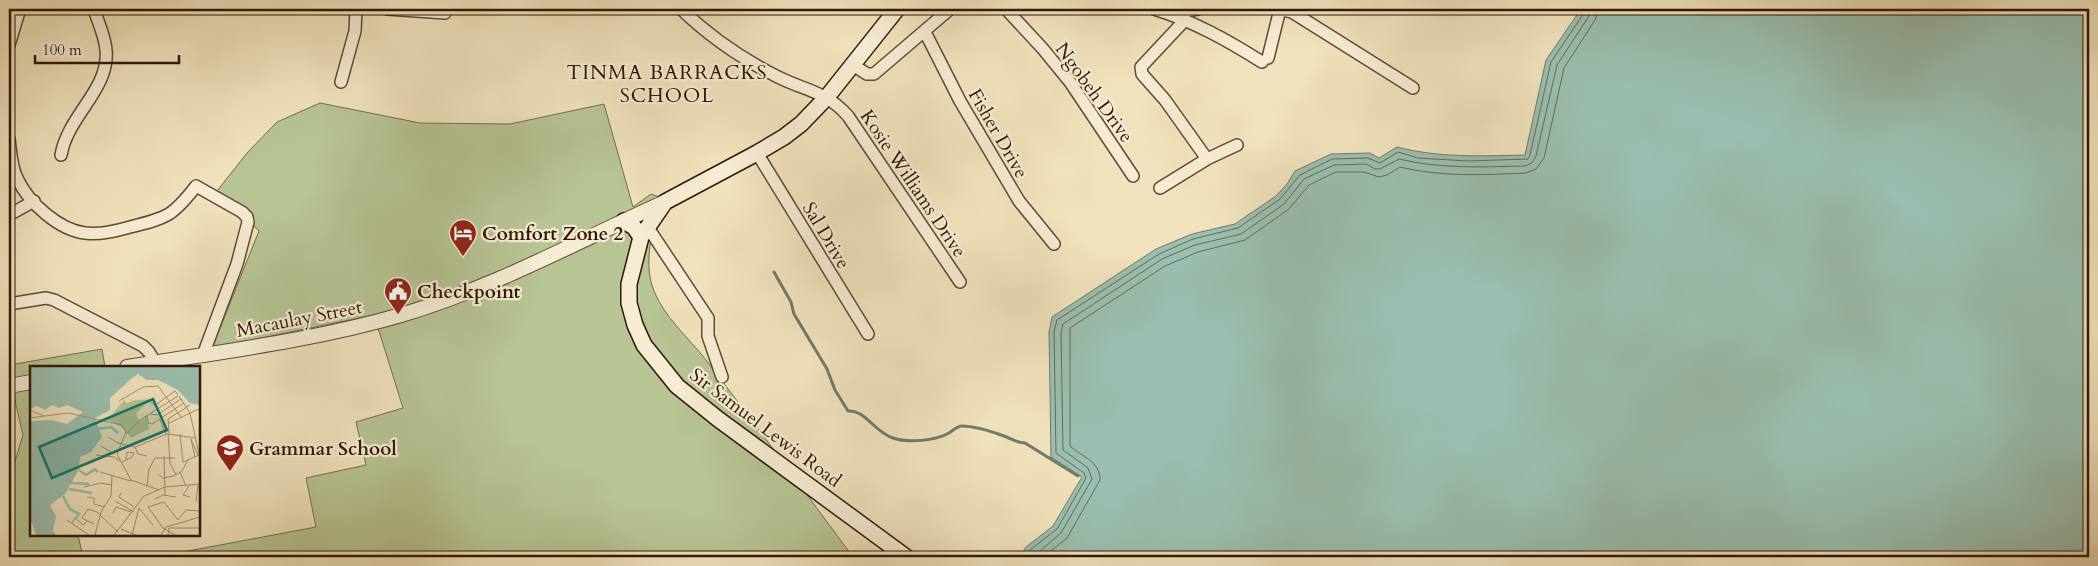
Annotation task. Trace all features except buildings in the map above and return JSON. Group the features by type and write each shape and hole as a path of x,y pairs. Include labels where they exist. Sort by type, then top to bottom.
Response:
{"main road":[{"name":"Sir Samuel Lewis Road","path":"898,9 853,65 833,101 784,137 665,202 644,232 631,269 629,303 635,325 644,345 677,386 718,419 906,557"},
{"path":"624,221 644,232"}],"street":[{"path":"9,45 20,9"},
{"path":"61,155 67,134 86,102 101,83 106,51 94,9"},
{"path":"341,82 355,31 356,9"},
{"path":"387,9 445,13"},
{"path":"681,9 704,30 738,56 780,78 833,101"},
{"path":"853,65 868,74 874,74 950,9"},
{"name":"Ngobeh Drive","path":"1006,9 1070,82 1133,176"},
{"path":"1154,9 1185,20 1265,60 1279,9 1292,12 1413,88"},
{"path":"1170,14 1198,9"},
{"path":"1185,20 1141,67 1142,74 1171,107 1208,159"},
{"name":"Fisher Drive","path":"925,32 960,101 1019,201 1054,244"},
{"name":"Kosie Williams Drive","path":"833,101 854,124 960,282"},
{"path":"9,139 12,165 18,181 48,217 65,227 84,233 106,234 150,223 168,216 178,209 196,186 242,212 247,217 248,222 237,264 204,355"},
{"path":"1160,188 1208,159 1237,145"},
{"name":"Sal Drive","path":"757,153 868,334"},
{"path":"9,215 34,201"},
{"name":"Macaulay Street","path":"133,366 340,330 402,315 473,290 665,202"},
{"path":"644,232 708,318 708,336 722,377"},
{"path":"9,304 46,298 54,300 143,346 155,362"},
{"path":"9,386 30,382"}],"green space":[{"path":"320,103 420,123 510,124 604,104 633,207 651,194 660,197 649,256 651,280 659,301 671,319 725,384 853,557 156,557 316,527 306,478 366,465 356,422 403,408 374,315 212,348 259,231 217,191 247,153 277,122"},
{"path":"102,349 105,366 30,366 30,536 78,536 83,557 9,557 9,481 23,435 9,375 9,365"}],"water":[{"path":"1581,9 2089,9 2089,557 1020,557 1026,547 1053,526 1082,477 1051,457 1049,332 1052,317 1156,249 1192,234 1235,224 1276,196 1295,171 1331,154 1370,153 1379,158 1397,147 1445,155 1525,155 1546,60"}],"waterway":[{"path":"774,272 791,302 794,314 827,369 835,390 848,411 860,414 880,431 899,440 936,438 962,426 989,431 1017,442 1025,443 1078,476"}],"place":[{"name":"Comfort Zone 2","path":"463,257"},
{"name":"Checkpoint","path":"398,315"},
{"name":"Grammar School","path":"230,472"}],"district":[{"name":"TINMA BARRACKS SCHOOL","path":"667,84"}]}
